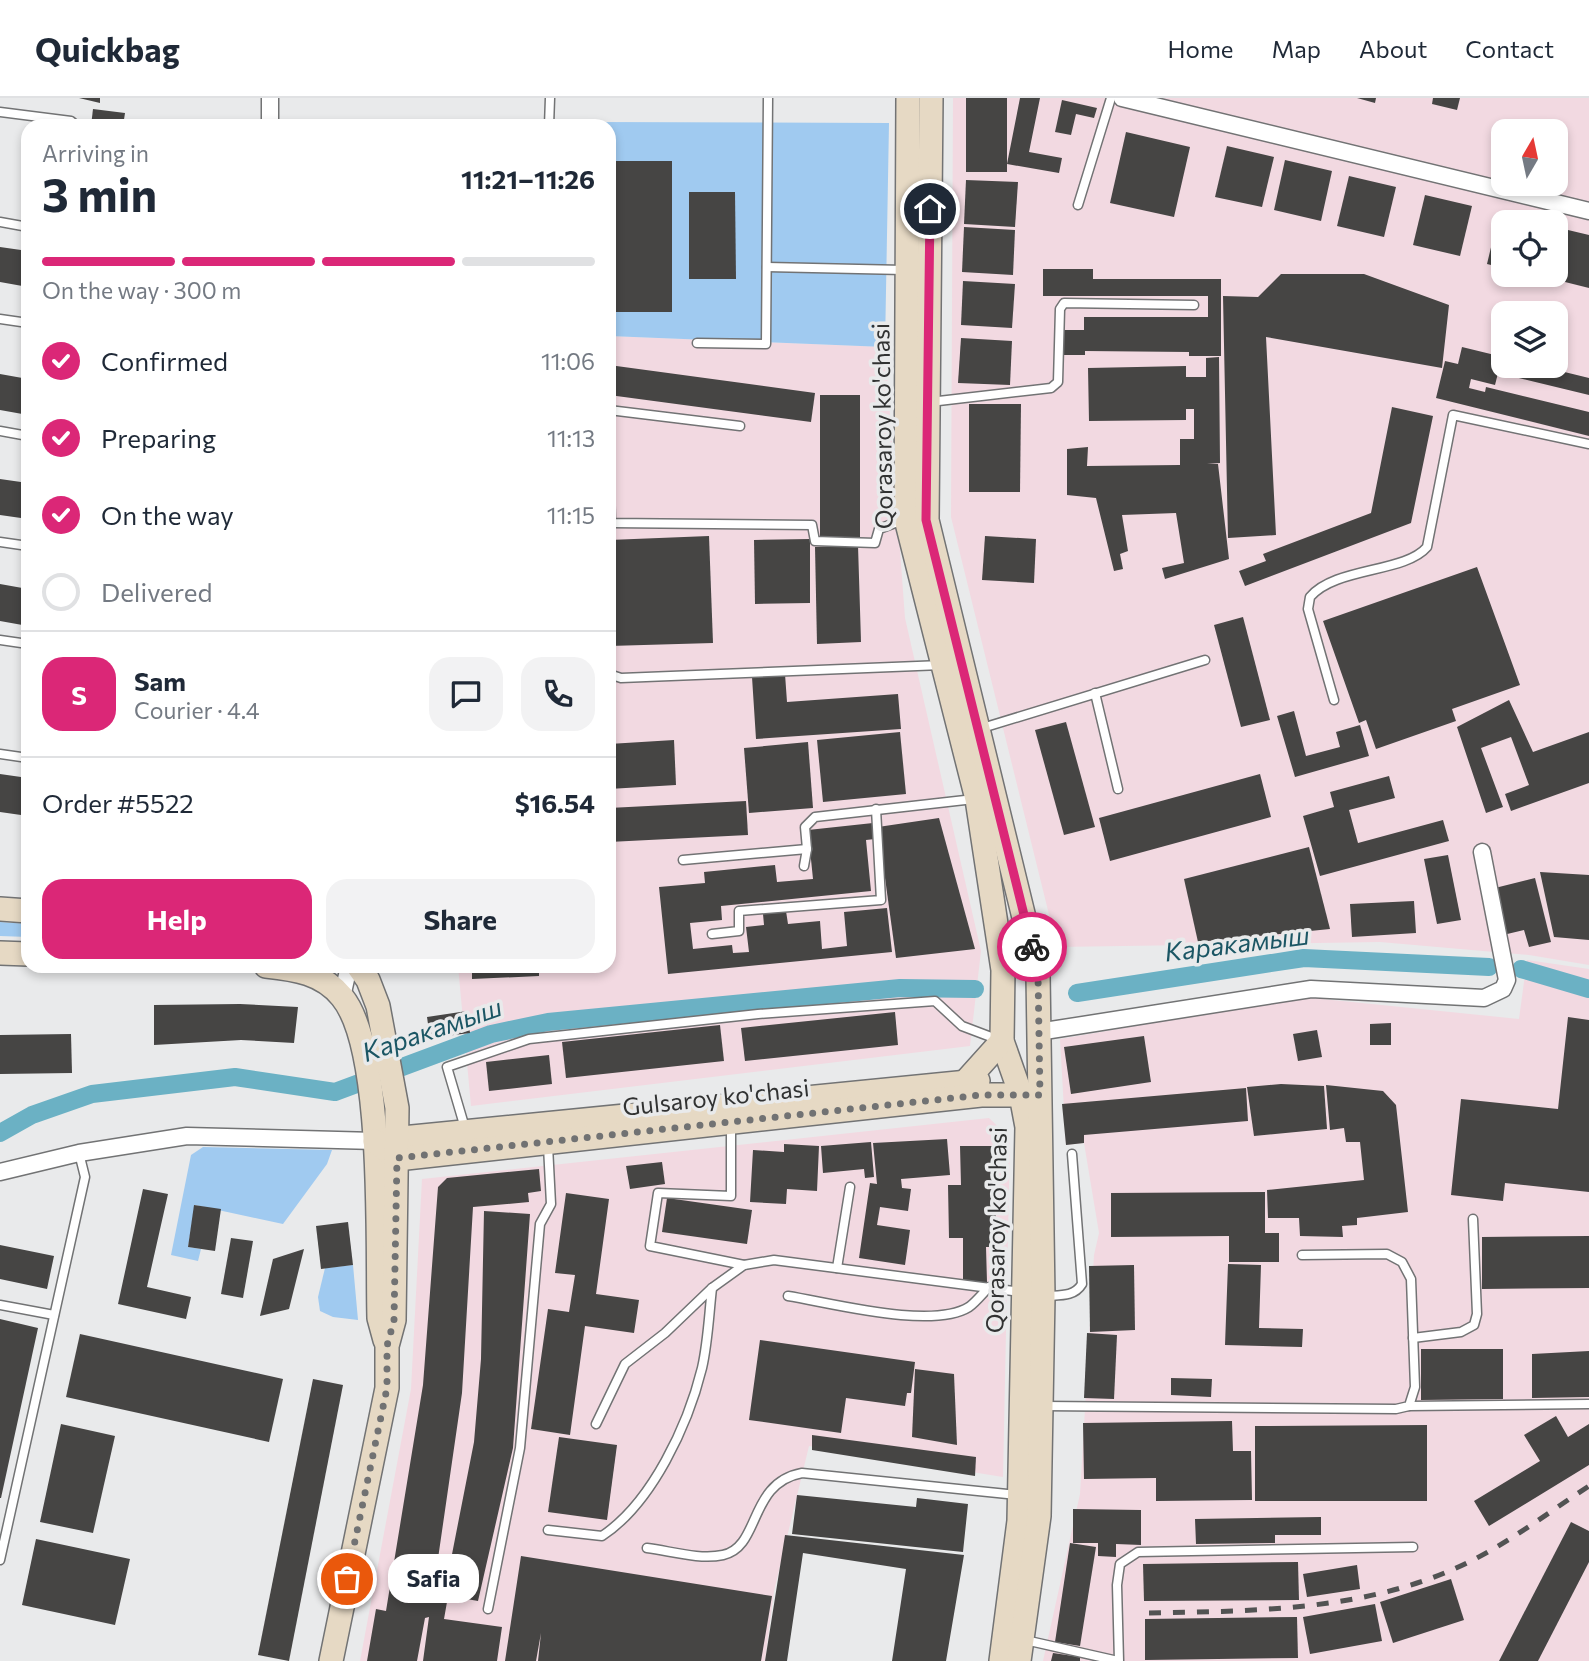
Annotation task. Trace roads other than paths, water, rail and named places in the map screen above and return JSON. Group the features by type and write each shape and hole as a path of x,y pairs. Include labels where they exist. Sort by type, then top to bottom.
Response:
{"main road":[{"name":"Qorasaroy ko'chasi","path":"908,98 906,519 953,664 979,729 1038,975 1038,1025 1029,1088 1032,1294 1040,1406 1039,1516 1021,1650"},
{"name":"Qorasaroy ko'chasi","path":"931,98 926,520 977,799 1003,970 1002,1041 1029,1088"},
{"path":"0,909 21,910"},
{"path":"0,953 21,954"},
{"path":"308,973 326,982 342,997 354,1016 373,1110 390,1145"},
{"path":"331,1661 387,1388 387,1346 379,1318 390,1145 397,1108 372,988 362,973"},
{"path":"966,1081 1002,1041"},
{"name":"Gulsaroy ko'chasi","path":"390,1145 466,1132 966,1081 1029,1088"},
{"name":"Gulsaroy ko'chasi","path":"390,1145 547,1143 1029,1088"},
{"name":"Qorasaroy ko'chasi","path":"1001,1661 1019,1521 1032,1294"}],"street":[{"path":"270,98 270,119"},
{"path":"1122,98 1589,211"},
{"path":"1038,1025 1311,989 1484,998 1493,995 1503,989 1507,980 1482,852"},
{"path":"342,997 347,973"},
{"path":"0,1172 79,1153 187,1136 390,1145"}],"lane":[{"path":"549,119 550,98"},
{"path":"697,344 766,344 768,98"},
{"path":"1078,205 1111,98"},
{"path":"0,111 57,119"},
{"path":"0,222 21,226"},
{"path":"767,267 907,270"},
{"path":"927,402 1051,387 1058,382 1060,309 1064,303 1194,305"},
{"path":"0,318 21,322"},
{"path":"616,411 740,426"},
{"path":"1334,700 1308,609 1310,597 1329,583 1413,557 1427,547 1453,415 1589,444"},
{"path":"0,431 21,435"},
{"path":"616,523 812,525 815,541 875,543 879,529 906,519"},
{"path":"0,542 21,545"},
{"path":"0,640 21,643"},
{"path":"979,729 1205,660"},
{"path":"616,676 953,664"},
{"path":"1095,693 1118,789"},
{"path":"0,754 21,757"},
{"path":"804,866 807,849 805,827 815,817 876,808 977,799"},
{"path":"712,934 739,931 739,911 881,900 876,808"},
{"path":"683,860 807,849"},
{"path":"466,1132 447,1067 529,1039 758,1014 935,1001 962,1026 1002,1041"},
{"path":"732,1123 731,1196 658,1193 650,1246 744,1265 774,1260 1032,1294 1069,1295 1082,1284 1072,1154"},
{"path":"488,1609 520,1448 540,1224 551,1204 547,1143"},
{"path":"0,1560 85,1177 79,1153"},
{"path":"837,1268 850,1187"},
{"path":"1413,1338 1461,1332 1474,1325 1477,1314 1473,1219"},
{"path":"1301,1255 1387,1254 1402,1262 1411,1279 1415,1387 1409,1406"},
{"path":"596,1424 625,1363 665,1333 712,1288 744,1265"},
{"path":"788,1296 914,1317 940,1315 969,1307 989,1287"},
{"path":"548,1530 602,1536 618,1525 655,1480 686,1414 702,1367 712,1288"},
{"path":"0,1305 54,1315"},
{"path":"1040,1406 1589,1404"},
{"path":"647,1548 704,1556 726,1555 743,1542 766,1495 775,1483 787,1476 802,1473 1019,1495"},
{"path":"0,1514 10,1516"},
{"path":"1021,1650 1118,1661 1117,1585 1120,1564 1138,1552 1413,1547"}],"waterway":[{"name":"Каракамыш","path":"1077,993 1304,958 1489,967"},
{"name":"Каракамыш","path":"1521,969 1589,989"},
{"name":"Каракамыш","path":"0,1133 32,1115 92,1094 235,1077 335,1092 491,1034 548,1022 900,988 975,989"}],"railway":[{"path":"1149,1613 1271,1609 1391,1591 1429,1579 1483,1555 1589,1486"}],"place":[{"name":"Safia","path":"347,1579"}]}
